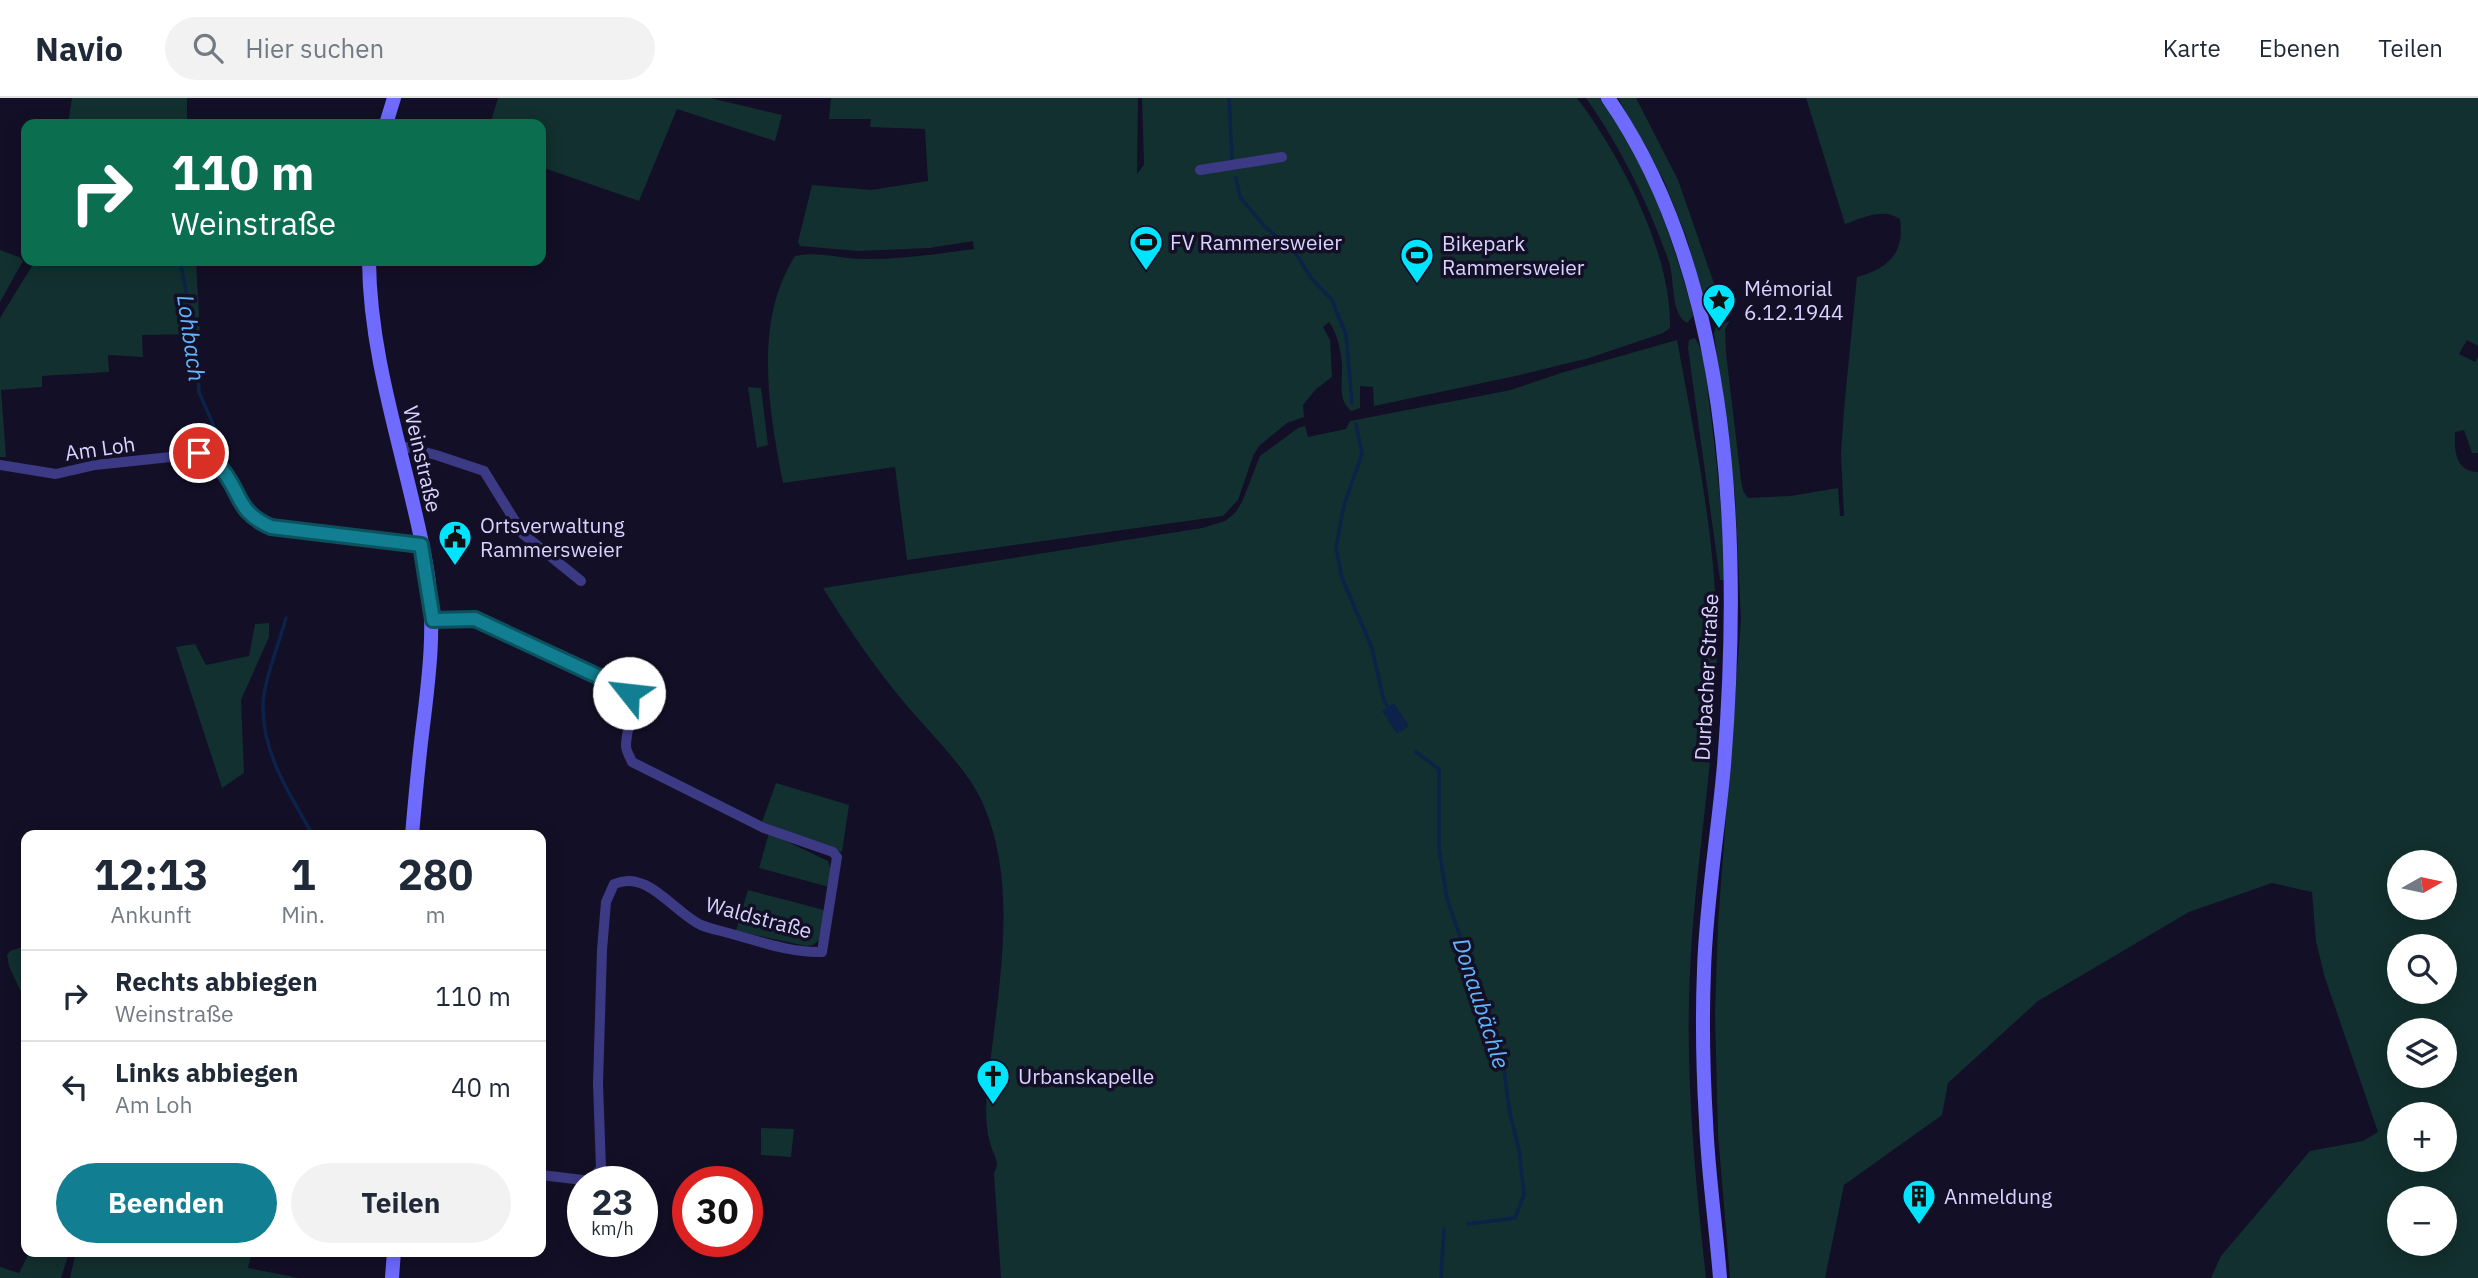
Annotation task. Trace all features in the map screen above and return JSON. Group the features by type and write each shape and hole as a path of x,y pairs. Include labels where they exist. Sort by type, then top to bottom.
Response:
{"street":[{"path":"388,119 394,98"},
{"name":"Durbacher Straße","path":"1608,98 1652,173 1676,231 1703,326 1717,408 1728,501 1732,585 1730,667 1724,768 1704,968 1706,1123 1720,1278"},
{"path":"1200,170 1282,157"},
{"name":"Weinstraße","path":"369,266 375,338 421,545 433,620 413,830"},
{"path":"398,445 484,471 523,534 581,582"},
{"name":"Am Loh","path":"0,466 55,474 95,465 199,453 217,464 243,508 253,519 271,527 421,545"},
{"name":"Waldstraße","path":"433,620 475,619 621,687 629,693 632,707 626,748 632,762 764,828 833,852 837,857 822,952 808,952 765,943 701,925 640,882 626,878 614,884 606,902 603,950 598,1084 601,1168 591,1181 546,1176"},
{"path":"391,1278 393,1257"}],"green space":[{"path":"72,98 187,98 187,119 69,119"},
{"path":"498,98 710,98 782,115 775,141 677,109 639,201 546,169 546,119 492,119"},
{"path":"831,98 1138,98 1137,174 1144,165 1142,98 1577,98 1610,148 1641,207 1662,269 1670,328 1663,333 1589,358 1374,406 1373,387 1360,386 1360,408 1351,411 1342,395 1341,353 1329,322 1323,327 1330,340 1332,377 1316,389 1303,405 1304,417 1287,423 1259,446 1238,500 1223,516 907,560 895,467 783,483 773,426 768,367 773,309 795,256 819,254 860,259 902,258 974,249 973,241 929,248 858,251 800,246 798,242 812,185 871,190 928,181 925,129 870,127 871,119 829,119"},
{"path":"1586,98 1601,98 1627,139 1652,190 1693,316 1687,323 1675,304 1669,262 1643,198 1623,157"},
{"path":"1618,98 1636,98 1678,180 1725,315 1712,312 1705,303 1686,236 1664,181"},
{"path":"1806,98 2478,98 2478,346 2467,340 2459,354 2475,362 2478,357 2478,453 2472,453 2464,430 2455,432 2455,439 2460,464 2470,471 2478,472 2478,1278 2211,1278 2221,1256 2310,1151 2363,1141 2378,1132 2325,978 2316,941 2312,892 2272,883 2189,912 2038,1001 1948,1083 1942,1115 1844,1185 1825,1278 1730,1278 1718,1134 1715,1014 1718,923 1741,619 1735,494 1714,334 1716,326 1730,321 1725,329 1726,353 1741,480 1743,491 1748,498 1791,496 1838,488 1840,516 1844,516 1841,454 1857,277 1878,269 1892,258 1900,241 1901,231 1900,219 1887,214 1872,215 1845,224"},
{"path":"0,250 19,257 21,265 0,302"},
{"path":"32,266 196,266 200,334 142,335 143,357 108,355 109,372 42,376 42,387 1,390 6,457 0,457 0,318"},
{"path":"1695,338 1706,377 1719,490 1725,580 1720,580 1688,348 1689,340"},
{"path":"1677,340 1709,526 1716,601 1716,681 1693,929 1689,1009 1692,1125 1706,1278 1001,1278 994,1173 997,1161 988,1135 986,1109 1003,939 1001,871 995,838 984,806 969,779 881,674 823,588 1202,528 1225,521 1235,513 1260,456 1298,428 1305,426 1308,437 1346,429 1350,421 1511,390"},
{"path":"748,387 761,388 768,445 757,448"},
{"path":"269,623 269,637 241,700 244,773 222,788 176,647 195,644 206,665 249,656 255,624"},
{"path":"776,783 849,805 842,852 762,822"},
{"path":"769,833 828,861 831,871 829,887 759,868"},
{"path":"748,890 824,910 819,940 806,946 736,931"},
{"path":"21,948 21,992 9,966 7,955 10,951"},
{"path":"761,1128 794,1129 791,1157 761,1155"},
{"path":"27,1257 68,1257 61,1278 0,1278 0,1267 19,1273"},
{"path":"75,1257 251,1257 248,1268 299,1278 70,1278"}],"water":[{"path":"1394,703 1409,726 1397,734 1382,711"}],"waterway":[{"name":"Donaubächle","path":"1229,98 1232,159"},
{"name":"Donaubächle","path":"1236,178 1240,197 1264,226 1294,251 1312,279 1332,300 1346,335 1352,403"},
{"name":"Lohbach","path":"181,266 196,341 199,392 227,452"},
{"name":"Donaubächle","path":"1356,424 1362,454 1344,505 1336,547 1342,578 1372,648 1384,701 1391,711"},
{"name":"Lohbach","path":"286,618 265,687 264,725 279,774 310,830"},
{"name":"Donaubächle","path":"1416,752 1439,769 1439,849 1447,899 1503,1059 1524,1195 1515,1218 1468,1224"},
{"name":"Donaubächle","path":"1441,1278 1444,1229"}],"place":[{"name":"FV Rammersweier","path":"1146,272"},
{"name":"Bikepark Rammersweier","path":"1417,285"},
{"name":"Mémorial 6.12.1944","path":"1719,330"},
{"name":"Ortsverwaltung Rammersweier","path":"455,567"},
{"name":"Urbanskapelle","path":"993,1106"},
{"name":"Anmeldung","path":"1919,1226"}],"route":[{"path":"199,453 217,464 243,508 253,519 271,527 421,545 433,620 475,619 629,693"}]}
